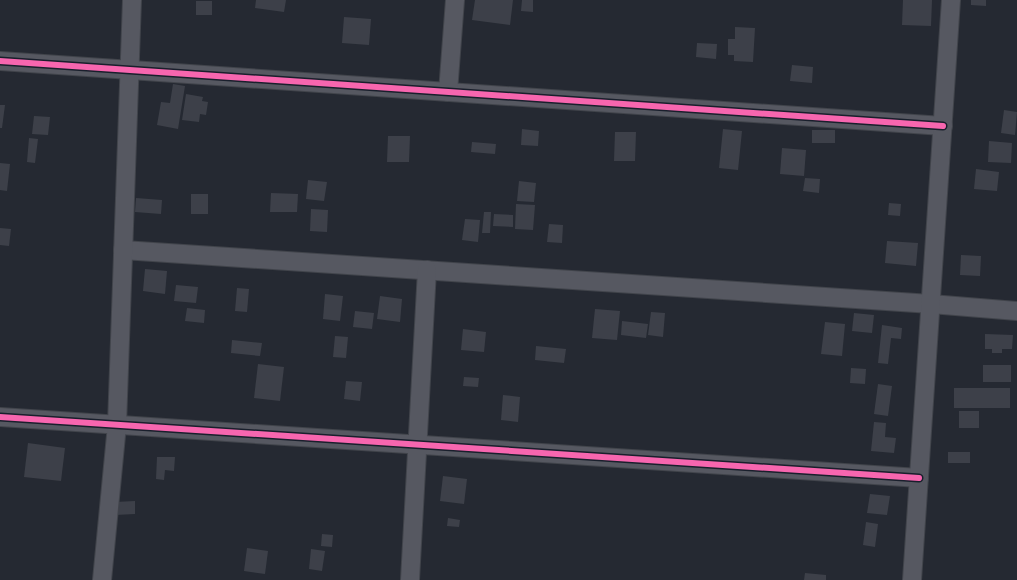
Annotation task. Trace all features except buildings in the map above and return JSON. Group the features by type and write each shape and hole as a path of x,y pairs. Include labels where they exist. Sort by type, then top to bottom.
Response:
{"street":[{"path":"102,580 117,424 132,0"},
{"path":"448,92 455,0"},
{"path":"912,580 951,0"},
{"path":"0,61 943,126"},
{"path":"123,250 1017,311"},
{"path":"410,580 427,270"},
{"path":"0,417 919,478"}],"cycle path":[{"path":"0,61 943,126"},
{"path":"0,417 919,478"}]}
